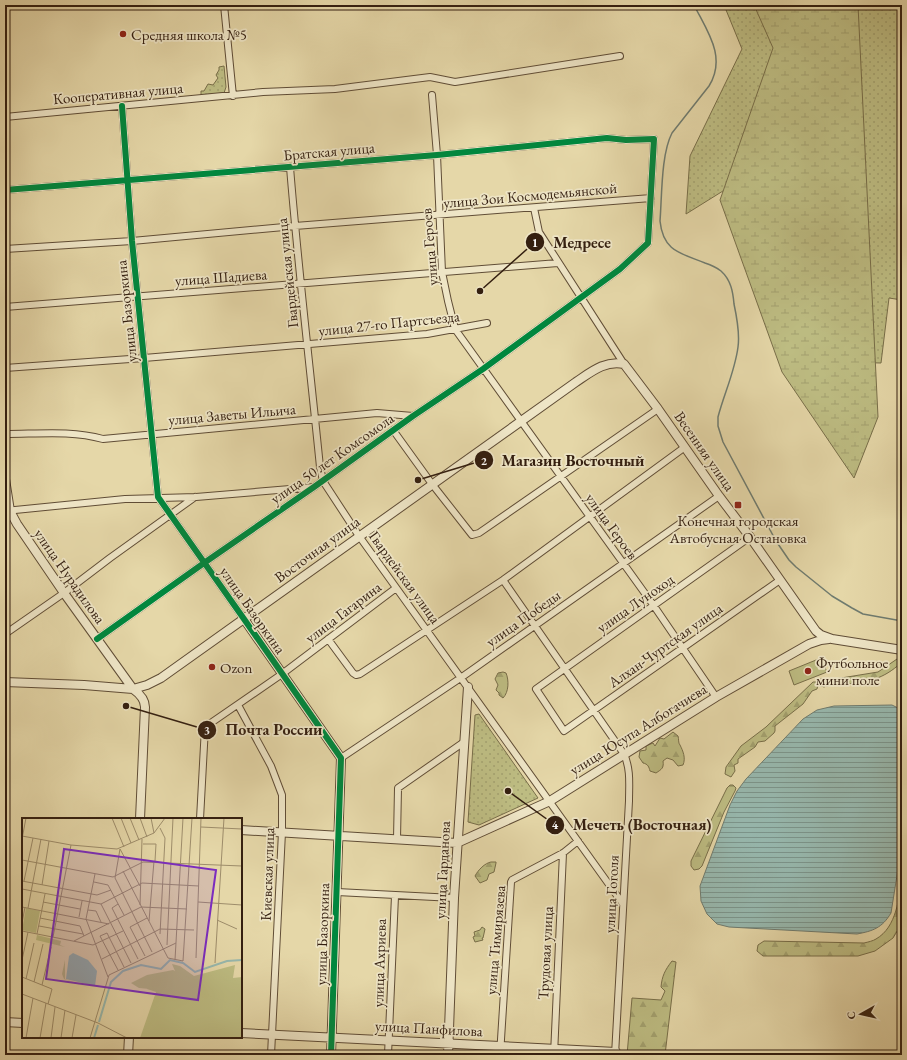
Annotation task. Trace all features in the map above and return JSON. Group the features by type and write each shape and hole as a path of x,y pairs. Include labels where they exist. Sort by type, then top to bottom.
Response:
{"street":[{"path":"224,5 232,96"},
{"name":"Кооперативная улица","path":"5,117 263,92 335,89 430,77 455,82 620,56"},
{"name":"улица Героев","path":"432,95 437,155 442,272 455,329 482,369 654,606 716,697"},
{"name":"улица Базоркина","path":"122,106 132,241 158,497 341,758 330,1055"},
{"name":"Братская улица","path":"5,190 437,155 607,138 626,140 654,139"},
{"name":"улица 50 лет Комсомола","path":"97,639 204,563 324,481 393,430 482,369 620,269 648,243 654,139"},
{"name":"Гвардейская улица","path":"290,167 300,284 308,344 320,466 324,481 359,536 426,630 462,677 623,904"},
{"name":"улица Зои Космодемьянской","path":"5,248 132,241 295,226 651,198"},
{"name":"Весенняя улица","path":"534,208 539,232 624,364 658,408 816,631 821,635 832,639 902,650"},
{"name":"улица Шадиева","path":"5,307 558,263"},
{"name":"улица 27-го Партсъезда","path":"5,368 427,334 488,323"},
{"name":"Восточная улица","path":"5,682 84,685 133,689 147,685 161,678 432,484 598,368 614,363 624,364"},
{"path":"393,430 432,484 472,535 479,533 658,408"},
{"name":"улица Заветы Ильича","path":"5,434 70,433 103,439 377,414 413,416"},
{"path":"328,639 353,673 356,675 364,672 503,580 685,447"},
{"name":"улица Нурадилова","path":"5,479 8,511 64,593 133,689 144,699"},
{"path":"8,511 125,499 196,497 314,487"},
{"name":"улица Победы","path":"341,758 462,677 719,496"},
{"path":"5,634 196,497"},
{"name":"улица Луноход","path":"564,731 536,689 750,537"},
{"name":"улица Гоголя","path":"503,580 594,710 624,754 628,763 630,772 616,1054"},
{"name":"Алхан-Чуртская улица","path":"564,731 780,580"},
{"name":"улица Гагарина","path":"200,818 205,728 282,674 396,588"},
{"name":"улица Юсупа Албогачиева","path":"458,843 550,801 716,697 809,644 821,640 832,639"},
{"path":"140,818 144,699 147,685"},
{"name":"улица Гарданова","path":"448,1055 454,898 468,687"},
{"name":"Киевская улица","path":"238,705 271,766 282,796 282,832 271,1055"},
{"path":"397,839 398,788 464,742"},
{"path":"242,830 458,843"},
{"name":"улица Тимирязева","path":"500,1055 511,882 512,880 563,853 578,841"},
{"name":"Трудовая улица","path":"554,1052 563,853"},
{"path":"337,892 454,898"},
{"name":"улица Ахриева","path":"388,1055 395,896"},
{"path":"5,1022 22,1023"},
{"name":"улица Панфилова","path":"242,1033 500,1045 554,1052 616,1054"},
{"path":"128,1055 129,1038"}],"green space":[{"path":"724,5 902,5 902,300 889,298 881,363 793,361 731,186 686,214 690,156 742,49"},
{"path":"754,5 858,5 878,417 854,478 782,372 720,200 773,48"},
{"path":"224,66 226,87 224,93 201,95 201,91 204,91 208,84 213,85 218,78 216,75 219,67"},
{"name":"Футбольное мини поле","path":"821,658 827,672 794,685 789,671"},
{"path":"897,659 902,659 902,664 901,663 888,673 875,679 824,687 818,685 817,689 812,691 803,704 775,726 774,733 765,741 758,742 755,747 738,759 738,763 734,765 735,771 731,777 725,774 726,767 741,746 766,727 813,682 818,682 820,679 835,679 878,672"},
{"path":"498,673 506,673 508,682 506,693 503,698 496,690 498,685 495,679"},
{"path":"479,714 538,798 479,825 468,822 475,715"},
{"path":"673,732 678,736 683,752 683,765 678,766 673,760 667,758 663,761 663,767 660,770 656,773 650,771 648,766 643,763 639,757 640,751 646,750 646,746 653,743 655,746 660,738 664,739"},
{"path":"730,785 733,785 736,788 735,791 724,812 702,866 699,869 694,870 691,866 691,861 727,788"},
{"path":"491,862 496,862 494,872 489,874 487,880 480,883 475,876 482,867"},
{"path":"902,877 902,923 893,938 875,951 858,956 763,956 757,951 758,945 764,941 864,943 875,940 883,934 893,919 898,902"},
{"path":"482,927 485,929 482,938 483,940 475,942 473,937 475,936 474,932 480,930"},
{"path":"672,961 676,962 665,1055 627,1055 632,998 661,1000 665,991 661,987 663,976"}],"water":[{"path":"892,705 902,710 902,844 891,913 888,918 877,928 868,932 857,934 729,927 717,924 707,914 701,901 700,886 730,805 737,791 746,779 803,719 817,710 834,706"}],"waterway":[{"path":"694,5 713,44 716,54 716,65 714,75 709,86 672,133 668,142 664,163 660,221 665,239 674,250 711,265 719,270 727,278 731,286 738,326 739,342 737,356 718,417 718,426 723,442 776,541 789,560 832,596 863,614 902,621"}],"cycle path":[{"path":"122,106 132,241 158,497 341,758 331,1055"},
{"path":"5,190 437,155 607,138 626,140 654,139 648,243 620,269 483,369 413,416 97,639"}],"place":[{"name":"Средняя школа №5","path":"123,34"},
{"name":"Медресе","path":"480,291"},
{"name":"Магазин Восточный","path":"418,480"},
{"name":"Конечная городская Автобусная Остановка","path":"738,505"},
{"name":"Ozon","path":"212,667"},
{"name":"Футбольное мини поле","path":"808,671"},
{"name":"Почта России","path":"126,706"},
{"name":"Мечеть (Восточная)","path":"508,791"}]}
